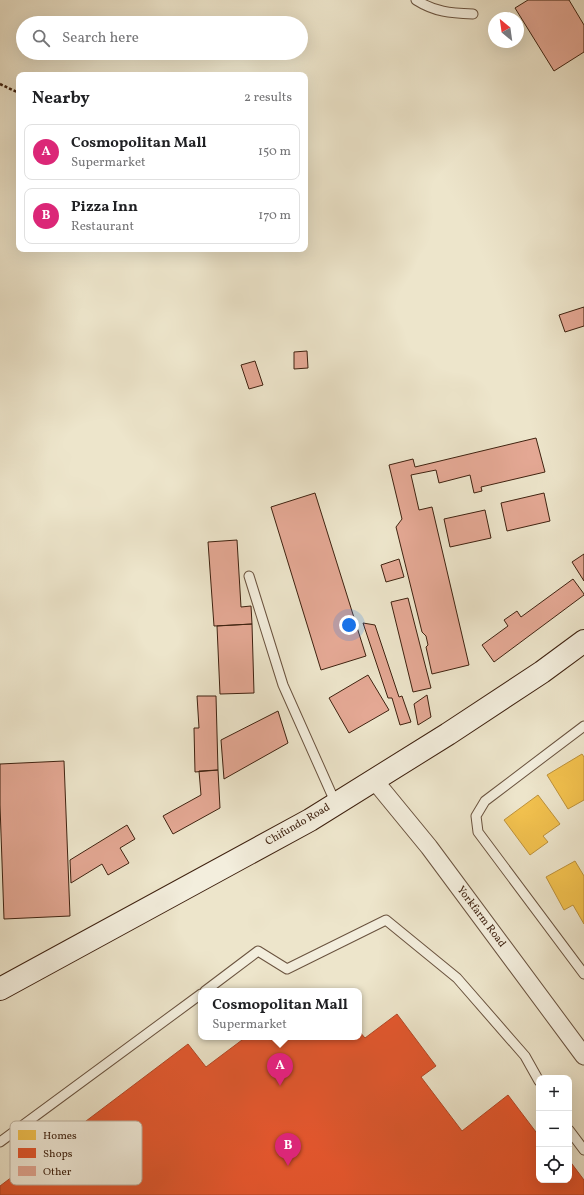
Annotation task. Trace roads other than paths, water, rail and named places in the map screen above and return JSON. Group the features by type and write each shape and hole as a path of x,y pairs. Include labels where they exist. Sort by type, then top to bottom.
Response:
{"street":[{"name":"Chifundo Road","path":"0,989 336,804 542,672 584,641"},
{"name":"Yorkfarm Road","path":"374,780 429,847 584,1056"}],"lane":[{"path":"416,0 428,7 445,13 473,14"},
{"path":"249,576 283,685 336,804"},
{"path":"584,726 485,801 476,816 478,832 584,974"},
{"path":"208,988 258,951 287,969 386,920 457,978 525,1056 536,1075"},
{"path":"29,1121 198,996"},
{"path":"572,1134 584,1150"},
{"path":"0,1142 10,1135"}],"place":[{"name":"Cosmopolitan Mall","path":"280,1086"},
{"name":"Pizza Inn","path":"288,1166"}]}
